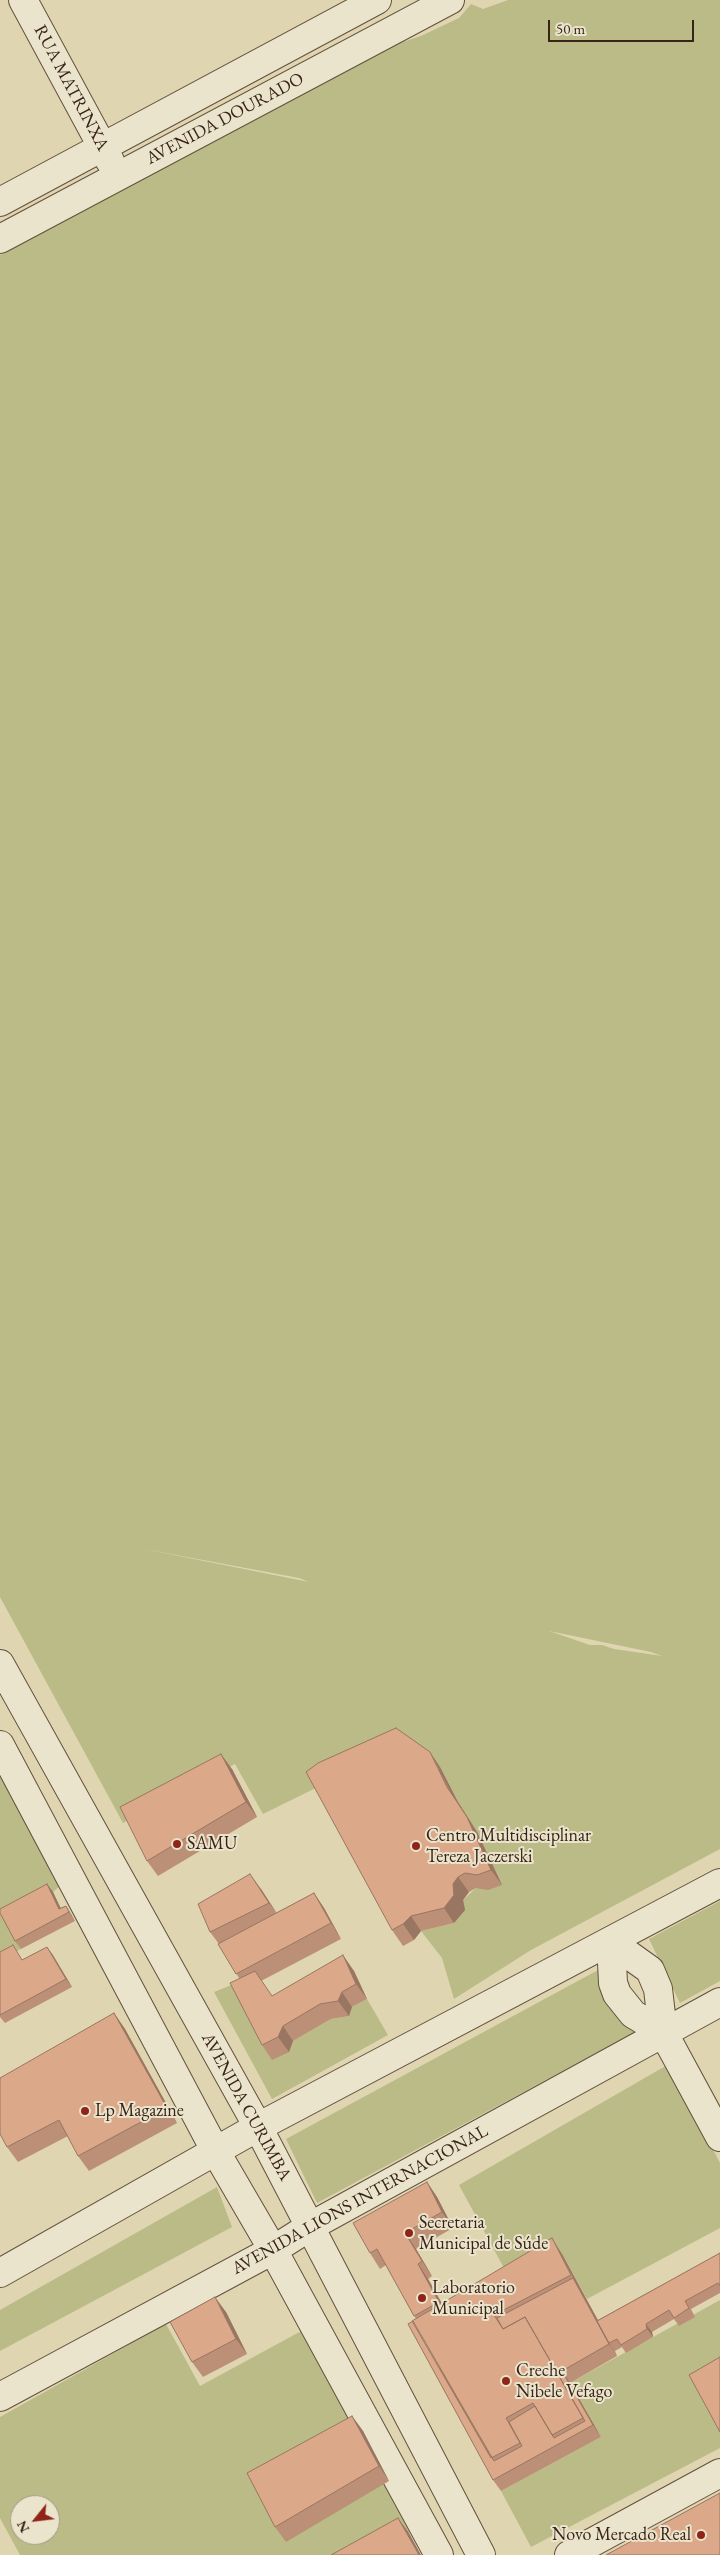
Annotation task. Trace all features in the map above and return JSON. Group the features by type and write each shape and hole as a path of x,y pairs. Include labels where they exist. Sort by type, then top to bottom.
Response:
{"street":[{"name":"RUA MATRINXA","path":"23,0 118,176"},
{"name":"AVENIDA DOURADO","path":"0,202 377,0"},
{"name":"AVENIDA DOURADO","path":"0,239 450,0"},
{"name":"AVENIDA CURIMBA","path":"0,1664 258,2127 481,2555"},
{"path":"0,1745 216,2152 273,2250 439,2555"},
{"path":"0,2273 258,2127 720,1883"},
{"path":"611,1942 650,1970 658,1989 663,2032 720,2138"},
{"path":"611,1942 613,1983 617,1994 633,2014 663,2032"},
{"name":"AVENIDA LIONS INTERNACIONAL","path":"0,2397 273,2250 311,2226 720,2002"},
{"path":"569,2555 720,2473"}],"green space":[{"path":"508,0 720,0 720,1849 531,1950 454,1999 442,1958 421,1931 454,1923 463,1900 476,1888 501,1885 440,1767 407,1743 263,1814 235,1764 123,1823 0,1597 0,255 378,50 421,36 459,18 471,4 483,9","holes":["139,1548 299,1578 309,1582","549,1631 651,1652 662,1656 614,1649 602,1645 590,1645"]},
{"path":"0,1768 61,1885 53,1892 4,1918 21,1949 0,1960"},
{"path":"720,1901 720,1981 680,2003 649,1939"},
{"path":"600,1969 637,2031 317,2203 286,2139"},
{"path":"234,1984 289,2052 293,2041 331,2019 349,2016 352,2007 367,1999 388,2035 272,2099 214,1992"},
{"path":"669,2064 720,2163 720,2228 587,2299 562,2254 511,2281 459,2185"},
{"path":"217,2187 232,2227 0,2351 0,2310"},
{"path":"720,2300 720,2448 531,2547 501,2491 601,2437 570,2383"},
{"path":"166,2324 200,2386 305,2329 415,2529 369,2555 20,2555 15,2545 60,2545 60,2495 10,2495 10,2536 0,2518 0,2417"}],"building":[{"name":"Centro Multidisciplinar Tereza Jaczerski","path":"396,1728 430,1752 447,1787 467,1817 491,1870 477,1875 465,1873 458,1877 453,1884 454,1895 444,1908 411,1916 403,1924 392,1930 306,1772 318,1763"},
{"name":"SAMU","path":"221,1754 246,1802 147,1861 120,1807"},
{"path":"250,1874 269,1903 210,1932 198,1904"},
{"path":"47,1884 59,1909 66,1906 69,1912 15,1941 0,1913 0,1909"},
{"path":"314,1893 331,1923 236,1974 218,1944"},
{"path":"13,1945 22,1960 47,1947 66,1979 0,2015 0,1952"},
{"path":"343,1955 356,1984 342,1992 338,2001 320,2004 283,2026 278,2037 262,2045 230,1983 255,1971 272,1996"},
{"name":"Lp Magazine","path":"114,2013 167,2108 78,2156 59,2120 7,2147 0,2134 0,2078"},
{"path":"427,2182 442,2212 405,2233 422,2261 418,2264 439,2302 414,2316 377,2249 370,2253 353,2223"},
{"name":"Creche Nibele Vefago","path":"552,2238 571,2275 494,2315 503,2329 525,2317 583,2418 552,2435 533,2403 506,2418 520,2443 491,2458 412,2321"},
{"path":"720,2253 720,2286 718,2283 685,2301 689,2308 674,2318 669,2310 646,2324 647,2329 621,2345 617,2339 609,2343 597,2321"},
{"path":"573,2278 609,2344 562,2371 593,2425 493,2480 408,2324 413,2321 494,2461 522,2446 509,2422 535,2406 554,2438 585,2421 525,2317 503,2329 497,2318"},
{"path":"215,2297 236,2339 192,2362 170,2322"},
{"path":"720,2357 720,2432 689,2375"},
{"path":"352,2416 379,2466 275,2527 247,2473"},
{"path":"720,2493 720,2555 606,2555"},
{"path":"398,2518 419,2555 331,2555"}],"place":[{"name":"SAMU","path":"177,1844"},
{"name":"Centro Multidisciplinar Tereza Jaczerski","path":"416,1846"},
{"name":"Lp Magazine","path":"85,2111"},
{"name":"Secretaria Municipal de Súde","path":"409,2233"},
{"name":"Laboratorio Municipal","path":"422,2298"},
{"name":"Creche Nibele Vefago","path":"506,2381"},
{"name":"Novo Mercado Real","path":"701,2535"}]}
